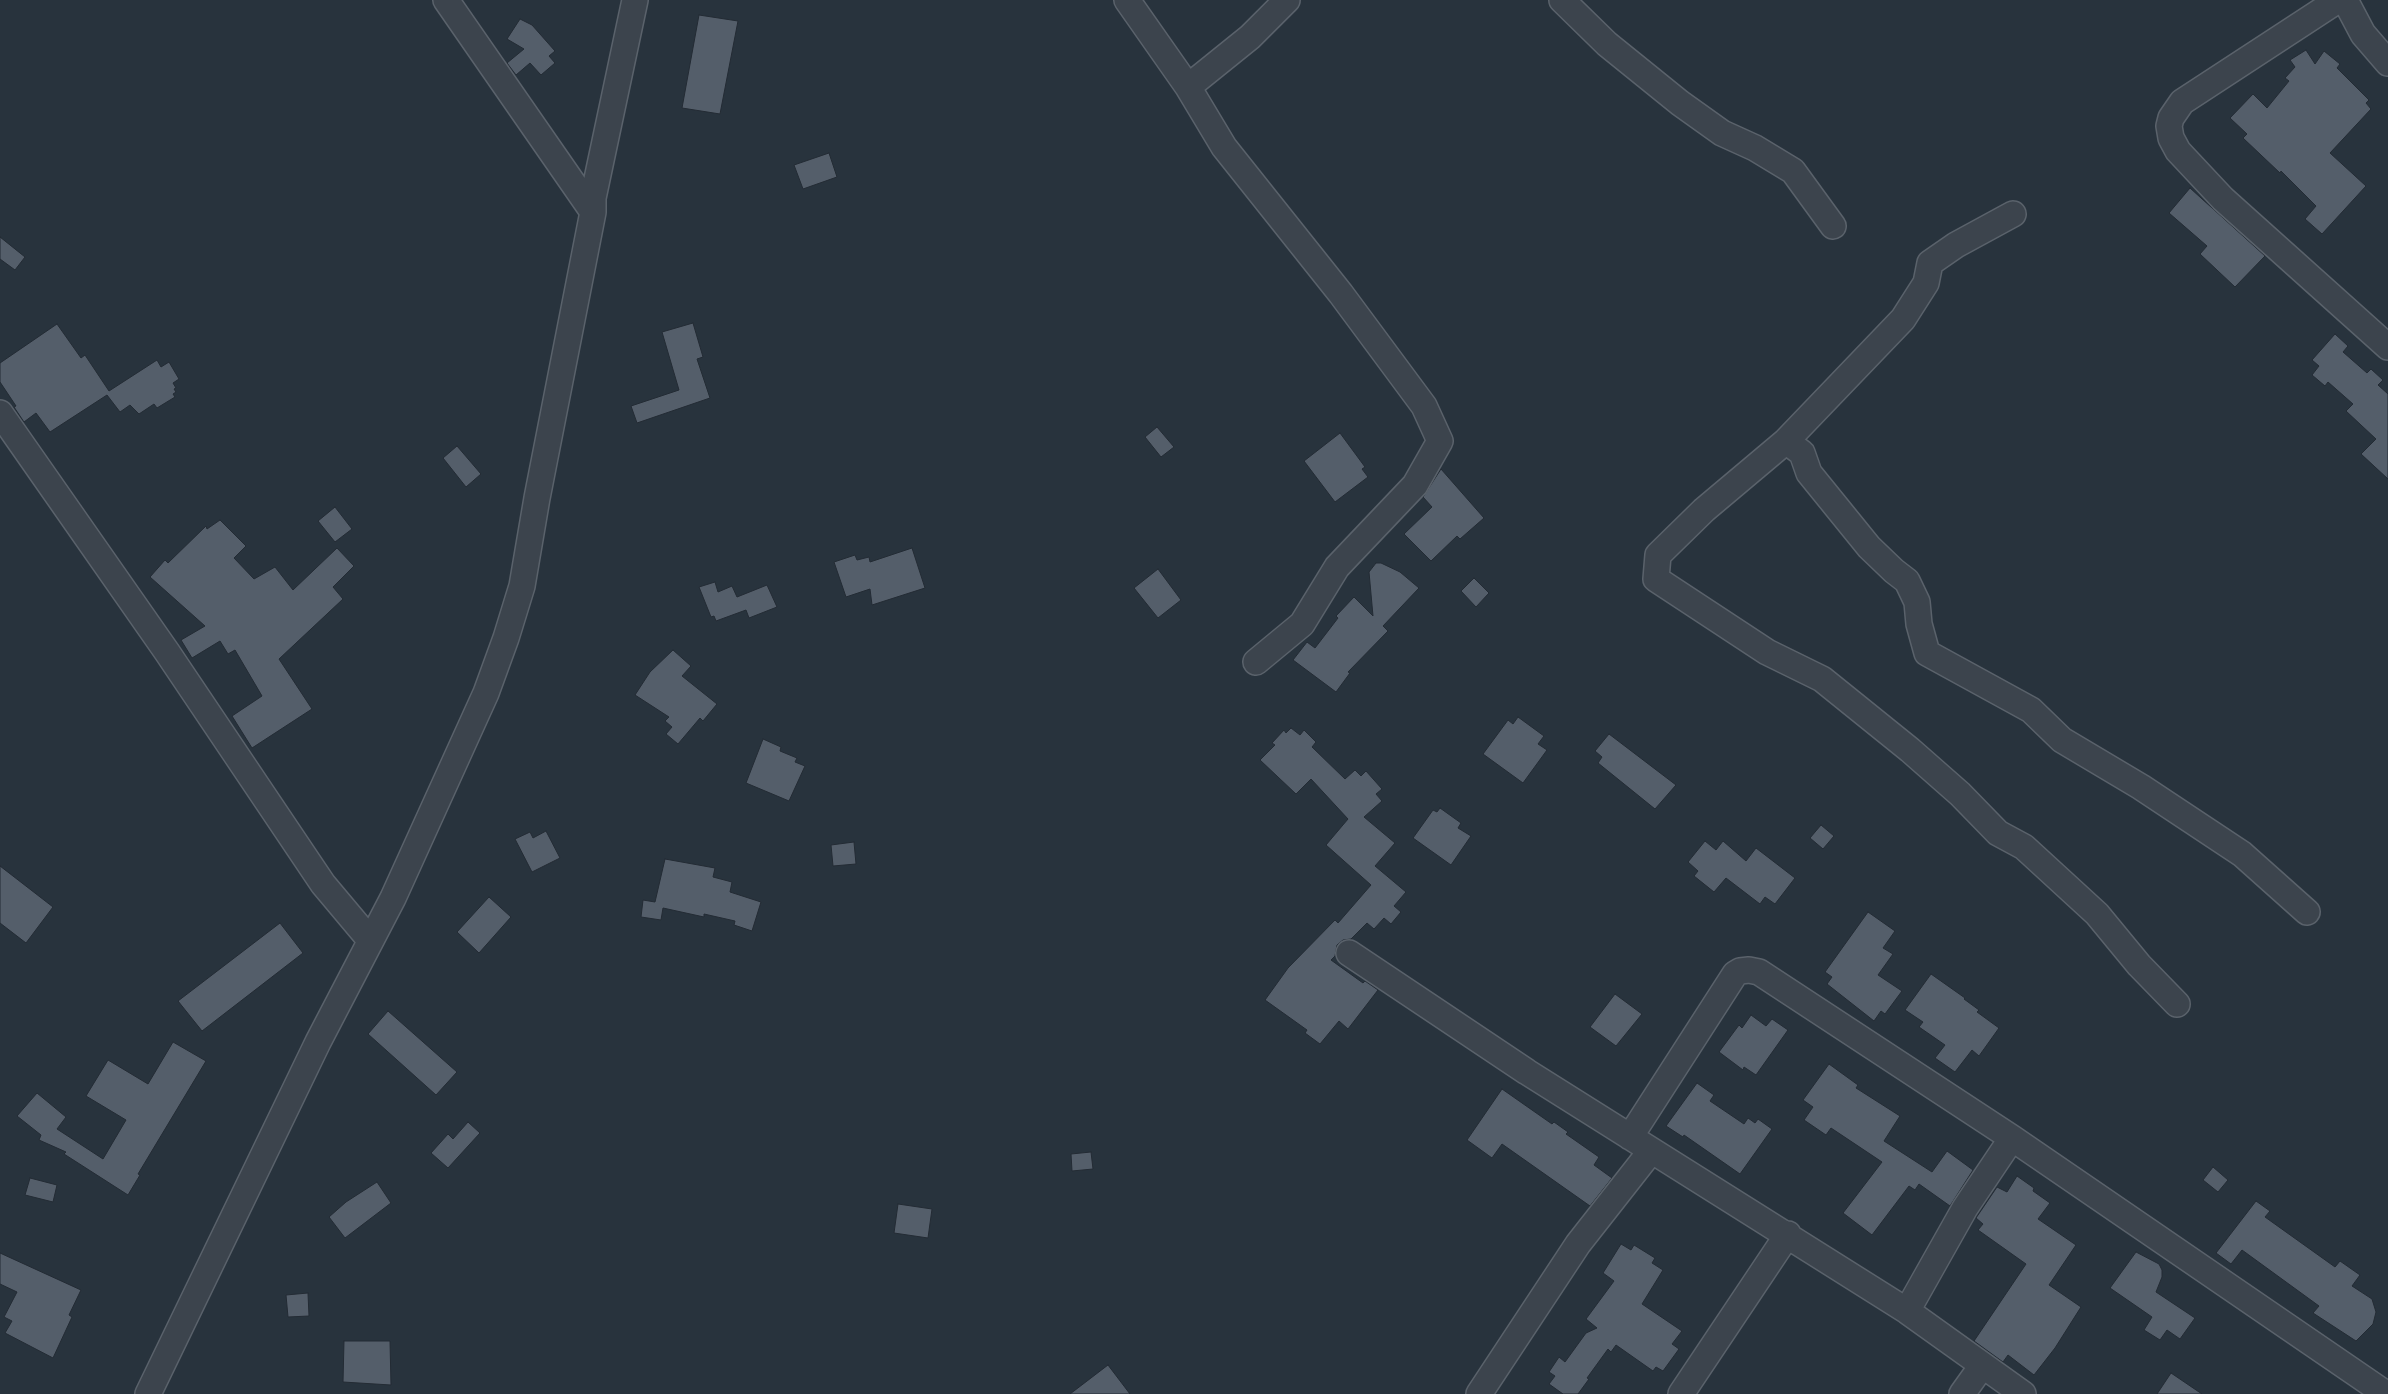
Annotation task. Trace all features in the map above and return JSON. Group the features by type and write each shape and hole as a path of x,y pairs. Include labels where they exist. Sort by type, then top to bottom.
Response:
{"street":[{"path":"446,0 593,212"},
{"path":"148,1394 318,1042 393,898 486,693 522,586 537,498 593,212 594,198 635,0"},
{"path":"1127,0 1188,86 1224,147 1341,294 1424,406 1440,441 1415,485 1337,567 1302,624 1256,662"},
{"path":"1188,86 1250,37 1287,0"},
{"path":"1562,0 1608,44 1680,103 1722,133 1755,148 1793,171 1833,226"},
{"path":"2338,0 2182,102 2171,118 2169,126 2178,151 2223,199 2388,347"},
{"path":"2345,0 2363,34 2388,62"},
{"path":"2012,214 1956,245 1930,264 1926,283 1903,318 1786,441 1704,510 1658,555 1656,579 1767,652 1822,679 1910,750 1960,794 1998,833 2024,847 2097,914 2139,965 2177,1004"},
{"path":"0,413 70,516 167,652 323,884 370,940"},
{"path":"1786,441 1802,453 1809,473 1869,547 1907,581 1917,602 1919,624 1927,653 2031,710 2062,740 2141,787 2242,854 2307,912"},
{"path":"1349,954 1651,1151 1788,1234 1907,1311 2023,1394"},
{"path":"1630,1137 1735,974 1748,970 1759,972 2012,1138 2386,1394"},
{"path":"1907,1311 1965,1208 2012,1138"},
{"path":"1479,1394 1578,1244 1651,1151"},
{"path":"1681,1394 1788,1234"},
{"path":"1962,1394 1982,1366"}],"building":[{"path":"699,15 738,21 720,114 682,108"},
{"path":"520,19 532,25 555,51 549,56 555,63 541,75 530,63 516,75 507,63 524,49 507,39"},
{"path":"2306,50 2315,64 2324,51 2340,64 2337,68 2369,100 2366,103 2371,109 2330,153 2366,186 2322,234 2305,219 2316,206 2281,171 2280,173 2243,138 2247,134 2230,118 2253,94 2267,108 2289,81 2285,78 2295,67 2290,60"},
{"path":"829,153 837,177 803,189 794,165"},
{"path":"2190,188 2265,256 2235,287 2200,254 2207,246 2169,213"},
{"path":"0,237 25,257 15,270 0,259"},
{"path":"693,323 703,357 697,359 710,398 637,423 631,406 679,390 662,332"},
{"path":"57,324 81,358 85,355 109,391 157,360 161,367 169,362 179,379 173,383 176,388 174,389 176,392 173,394 175,397 157,408 154,404 139,414 130,405 120,412 107,395 50,432 36,413 24,422 0,382 0,363"},
{"path":"2335,334 2348,346 2343,352 2367,373 2371,369 2383,380 2378,385 2388,394 2388,479 2361,454 2376,439 2346,411 2353,404 2328,382 2325,386 2312,375 2319,366 2312,360"},
{"path":"1157,427 1174,447 1161,457 1145,437"},
{"path":"1340,433 1365,467 1362,469 1368,477 1335,502 1304,461"},
{"path":"457,446 481,474 466,487 443,458"},
{"path":"1441,469 1484,518 1460,539 1457,536 1431,561 1404,534 1432,507 1423,497"},
{"path":"335,507 352,529 335,542 318,521"},
{"path":"220,520 246,546 234,558 254,579 275,567 293,590 337,548 354,566 333,587 343,599 279,659 312,709 252,748 232,716 262,696 235,650 228,654 220,641 192,658 181,640 205,626 150,577 165,560 168,563 206,526 207,529"},
{"path":"912,548 925,588 872,605 870,589 846,597 834,562 855,555 857,560 869,557 870,562"},
{"path":"1376,563 1381,563 1400,572 1419,588 1383,626 1388,631 1348,672 1350,673 1336,692 1293,660 1307,642 1315,648 1338,618 1336,616 1354,597 1373,616 1369,572"},
{"path":"1158,569 1181,600 1158,618 1134,588"},
{"path":"1474,578 1489,593 1476,607 1461,591"},
{"path":"715,582 718,592 732,586 737,597 767,585 777,607 749,618 746,610 716,621 714,616 711,617 699,587"},
{"path":"673,650 691,666 682,676 717,704 703,721 700,718 678,744 666,734 672,727 665,721 669,717 635,695 650,672"},
{"path":"1518,717 1544,736 1538,744 1547,750 1523,783 1483,754 1508,720 1513,724"},
{"path":"1291,728 1300,735 1304,730 1316,742 1312,747 1345,779 1355,770 1361,776 1366,771 1382,789 1376,794 1382,801 1364,817 1395,843 1375,866 1406,892 1394,906 1401,912 1391,924 1384,918 1374,929 1367,923 1351,939 1343,940 1337,945 1335,956 1331,960 1363,983 1365,981 1378,990 1348,1029 1339,1021 1320,1044 1305,1033 1307,1030 1265,1000 1288,968 1335,920 1338,923 1371,885 1326,845 1348,819 1311,779 1296,794 1260,760 1275,745 1272,743 1284,730 1286,733"},
{"path":"1609,734 1676,785 1655,809 1598,763 1602,757 1595,751"},
{"path":"763,739 781,747 780,751 797,758 795,762 805,766 789,801 746,783"},
{"path":"1440,808 1461,823 1458,828 1471,836 1451,865 1413,838 1433,810 1437,812"},
{"path":"1821,825 1834,836 1823,849 1810,838"},
{"path":"546,831 560,858 532,872 515,839 530,832 533,838"},
{"path":"1705,841 1716,850 1723,841 1746,861 1756,848 1795,878 1775,904 1765,897 1760,904 1726,878 1714,892 1694,876 1698,871 1688,862"},
{"path":"854,842 856,864 833,866 831,845"},
{"path":"665,859 715,868 713,877 732,882 730,892 761,902 752,931 734,925 735,921 704,914 704,917 663,908 661,920 641,917 643,900 655,902"},
{"path":"0,866 53,907 26,943 0,923"},
{"path":"489,897 511,917 479,953 457,932"},
{"path":"1868,912 1895,931 1883,948 1893,954 1878,975 1902,991 1885,1014 1881,1011 1874,1021 1827,984 1832,977 1825,972"},
{"path":"280,923 303,953 202,1031 178,1001"},
{"path":"1931,974 1965,998 1979,1010 1977,1012 1999,1028 1979,1056 1972,1050 1955,1072 1935,1058 1945,1045 1919,1027 1923,1022 1905,1010"},
{"path":"1615,994 1642,1014 1616,1046 1590,1027"},
{"path":"388,1011 457,1072 436,1095 368,1034"},
{"path":"1751,1015 1766,1026 1772,1019 1788,1030 1756,1075 1744,1067 1743,1070 1719,1052 1739,1025 1742,1028"},
{"path":"173,1042 206,1061 138,1174 140,1175 128,1195 64,1154 66,1152 39,1140 41,1135 17,1116 37,1093 66,1117 57,1129 103,1159 126,1120 86,1096 108,1060 148,1084"},
{"path":"1829,1064 1858,1085 1856,1088 1900,1116 1884,1141 1932,1172 1947,1151 1973,1170 1950,1206 1919,1184 1915,1190 1909,1186 1872,1235 1843,1213 1882,1162 1831,1128 1826,1135 1804,1120 1813,1107 1803,1100"},
{"path":"1697,1083 1714,1095 1710,1101 1744,1124 1748,1118 1755,1123 1758,1119 1772,1129 1740,1174 1684,1135 1683,1137 1666,1126"},
{"path":"1502,1089 1552,1124 1554,1122 1568,1132 1566,1134 1599,1157 1594,1165 1612,1178 1590,1206 1502,1144 1492,1158 1467,1140"},
{"path":"468,1122 480,1133 448,1168 431,1153 448,1134 453,1139"},
{"path":"1091,1152 1093,1169 1072,1171 1071,1154"},
{"path":"2213,1167 2228,1180 2218,1192 2203,1180"},
{"path":"2017,1176 2050,1203 2038,1219 2076,1245 2049,1285 2081,1307 2055,1348 2034,1375 2008,1355 2003,1362 1974,1341 2026,1264 1978,1230 1983,1224 1976,1218 1997,1187 2007,1192"},
{"path":"30,1178 57,1185 53,1202 25,1195"},
{"path":"377,1182 391,1203 345,1238 329,1217 346,1202"},
{"path":"2256,1201 2270,1211 2265,1217 2335,1267 2340,1261 2360,1275 2352,1286 2372,1299 2376,1312 2373,1324 2356,1341 2313,1313 2319,1306 2242,1250 2231,1264 2216,1253"},
{"path":"898,1204 932,1209 928,1238 894,1233"},
{"path":"1621,1244 1631,1250 1634,1245 1655,1258 1652,1263 1663,1270 1642,1304 1682,1331 1672,1344 1679,1349 1663,1371 1656,1367 1653,1371 1616,1345 1611,1352 1608,1349 1578,1394 1563,1394 1549,1384 1555,1376 1549,1372 1559,1357 1565,1362 1586,1333 1597,1328 1586,1319 1614,1281 1603,1273"},
{"path":"2136,1252 2159,1264 2162,1270 2162,1277 2156,1292 2195,1318 2180,1339 2167,1330 2160,1340 2144,1330 2152,1317 2110,1288"},
{"path":"0,1253 81,1290 69,1315 72,1317 53,1358 5,1333 12,1321 4,1317 17,1292 0,1284"},
{"path":"308,1293 309,1316 288,1317 286,1295"},
{"path":"344,1341 390,1341 391,1385 343,1382"},
{"path":"1108,1365 1130,1394 1070,1394"},
{"path":"2171,1373 2202,1394 2157,1394"}]}
